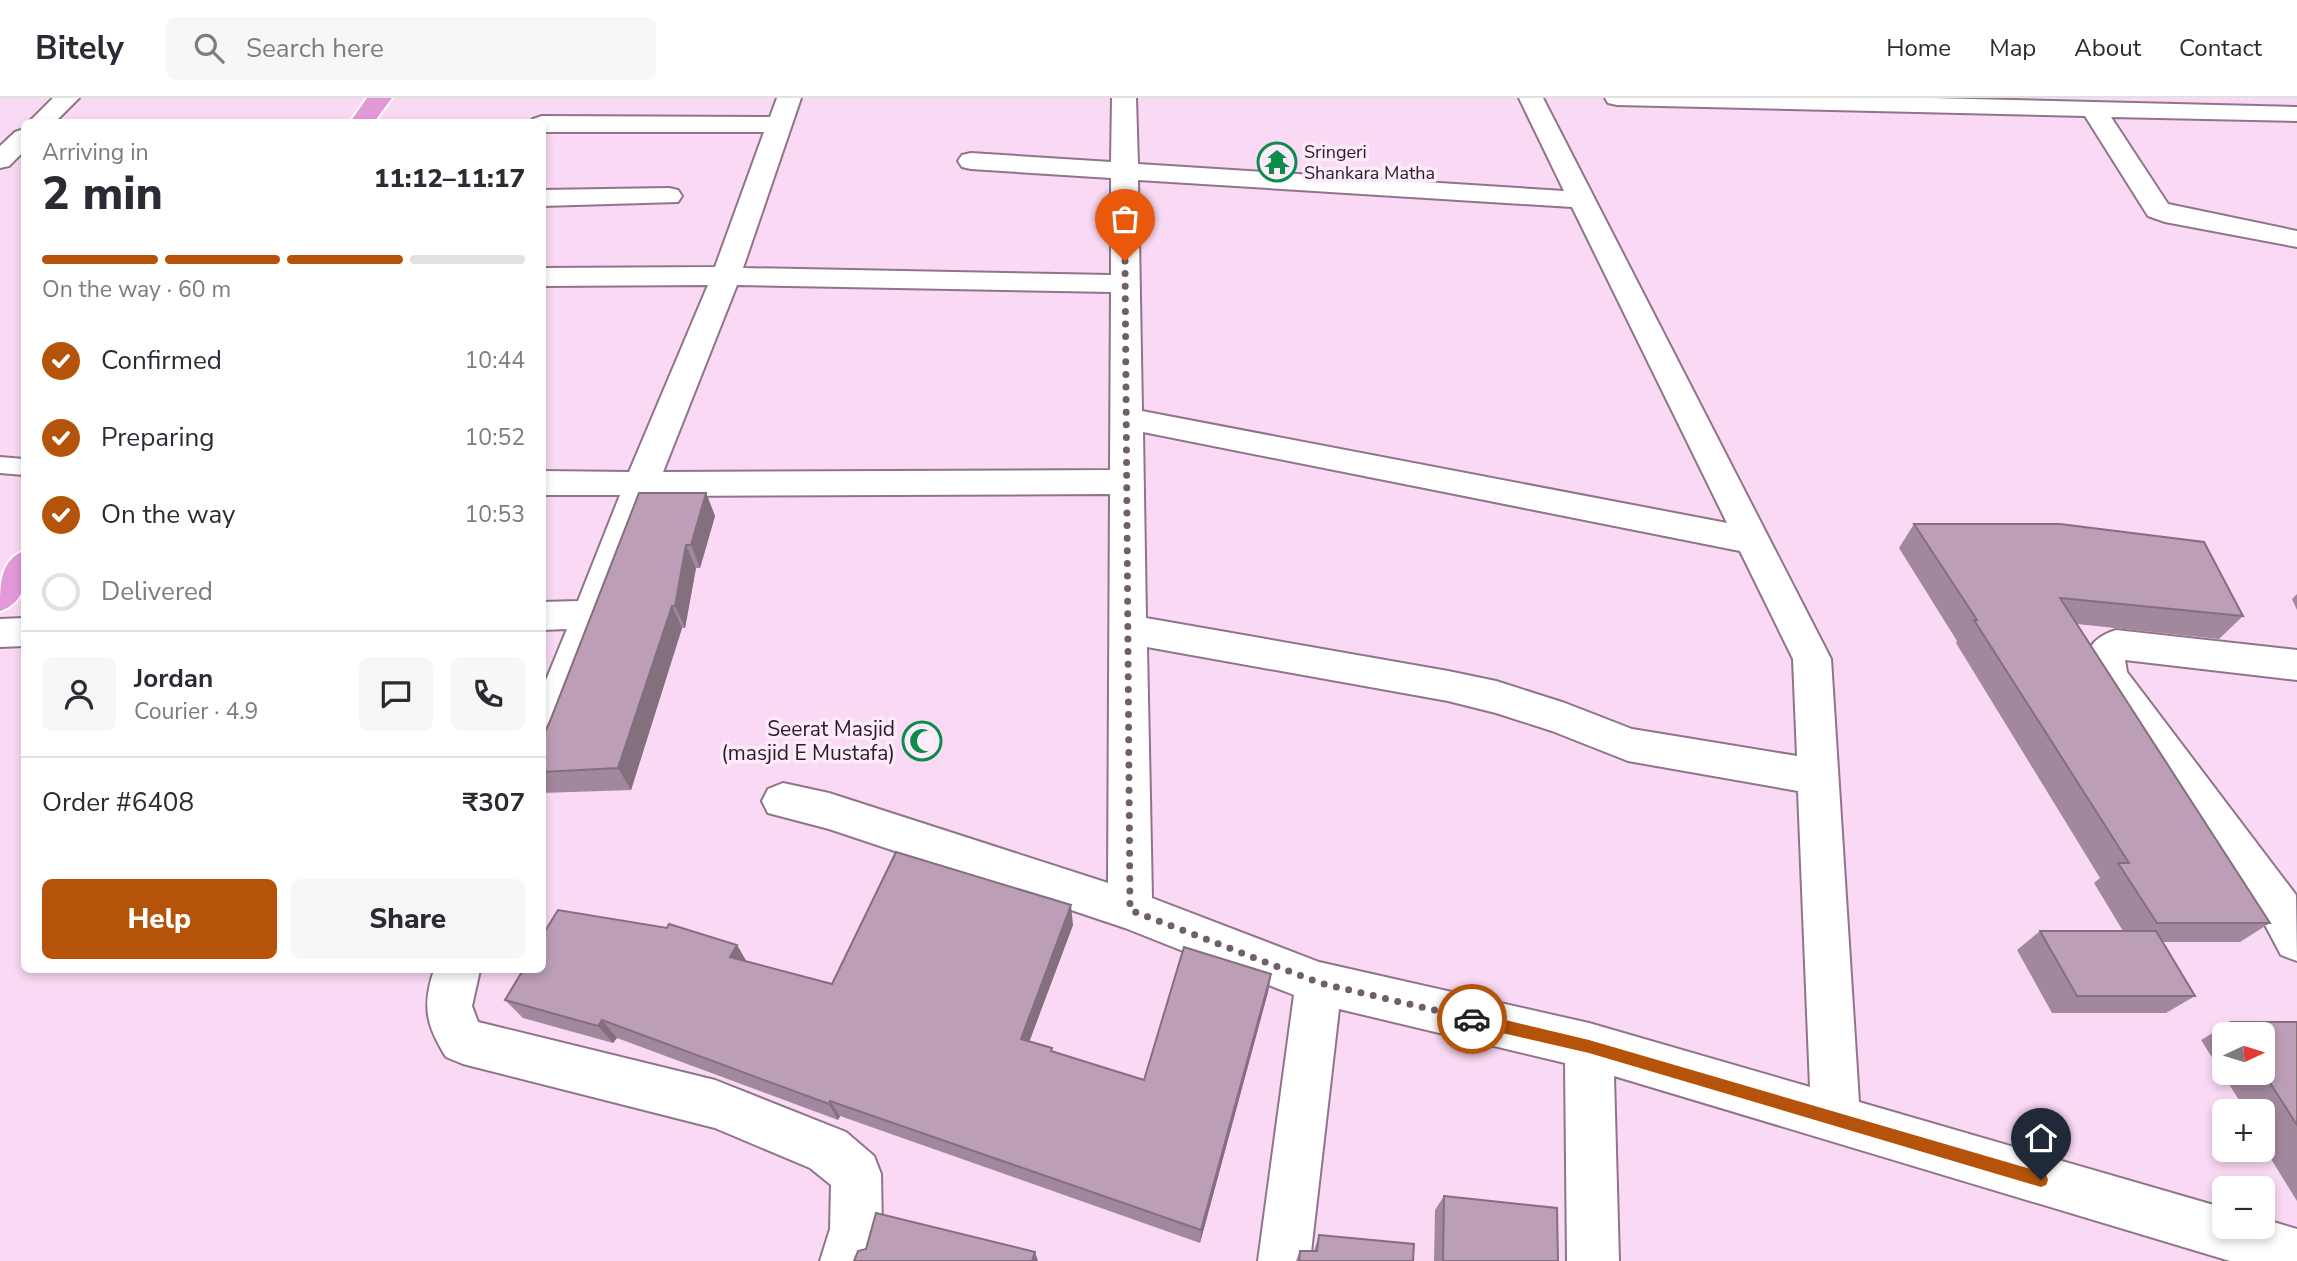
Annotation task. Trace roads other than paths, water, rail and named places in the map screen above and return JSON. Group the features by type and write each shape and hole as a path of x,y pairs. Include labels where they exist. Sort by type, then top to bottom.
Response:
{"highway":[{"path":"364,119 380,98"},
{"path":"0,597 21,568"}],"street":[{"path":"44,119 67,98"},
{"path":"633,124 645,98"},
{"path":"1124,98 1130,910"},
{"path":"1531,98 1812,659 1836,1119"},
{"path":"1617,98 2297,114"},
{"path":"2167,98 2190,111"},
{"path":"2093,109 2158,210 2165,214 2297,239"},
{"path":"546,124 633,124 784,112 726,276 641,484 546,732"},
{"path":"0,160 21,140"},
{"path":"971,161 1582,200"},
{"path":"546,198 669,196"},
{"path":"546,277 726,276 1125,284"},
{"path":"1126,418 1753,541"},
{"path":"546,483 1127,482"},
{"path":"546,616 591,615"},
{"path":"1128,629 1448,686 1496,697 1564,719 1629,745 1818,777"},
{"path":"0,633 21,632"},
{"path":"2291,920 2109,676 2105,655 2116,645 2139,646 2297,666"},
{"path":"783,801 829,811 1130,910 1320,983 1589,1046 2297,1255"},
{"path":"456,973 447,1004 452,1026 463,1041 715,1104 828,1150 856,1174 856,1229 846,1261"},
{"path":"1284,1261 1320,983"},
{"path":"1589,1046 1593,1261"}],"lane":[{"path":"0,465 21,467"}],"place":[{"name":"Sringeri Shankara Matha","path":"1277,162"},
{"name":"Seerat Masjid (masjid E Mustafa)","path":"922,741"}]}
